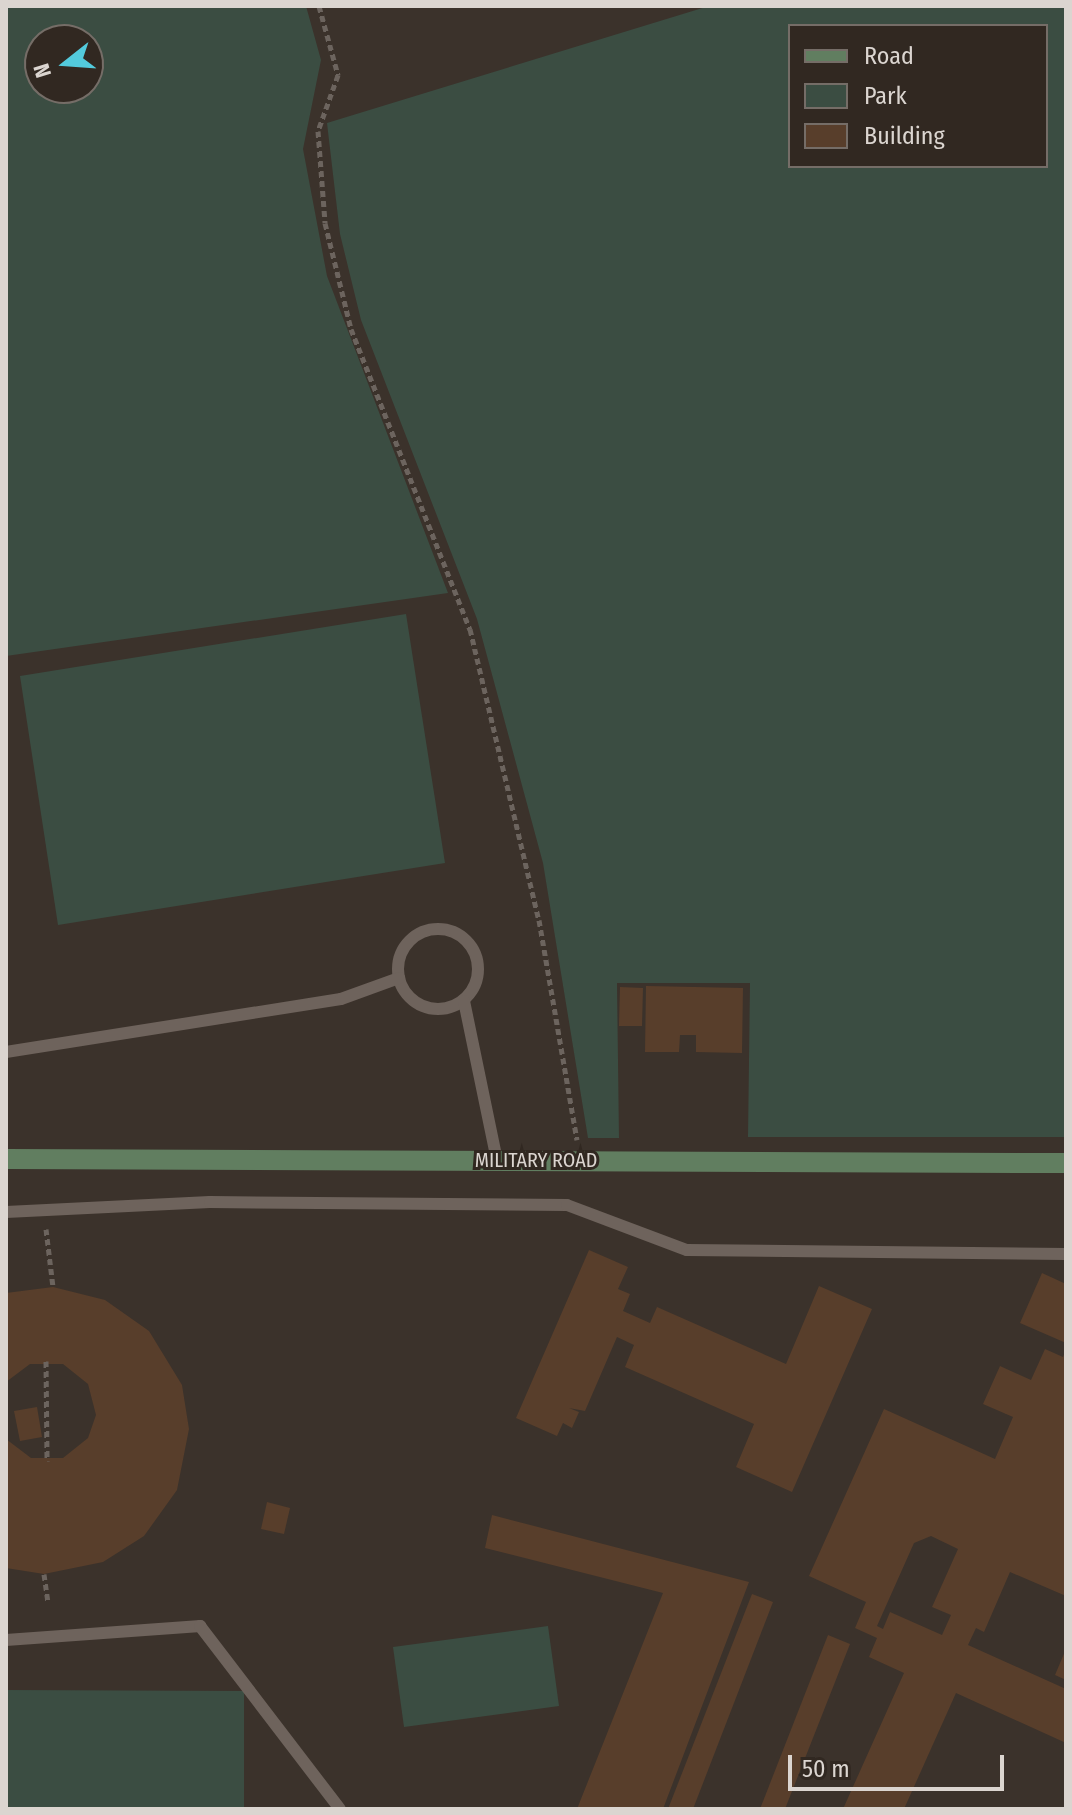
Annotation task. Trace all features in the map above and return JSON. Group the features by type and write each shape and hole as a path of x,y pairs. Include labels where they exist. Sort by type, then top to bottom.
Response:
{"street":[{"name":"MILITARY ROAD","path":"6,1159 1066,1163"}],"lane":[{"path":"399,978 409,941 445,929 468,941 479,965 464,1001 497,1160"},
{"path":"399,978 425,1007 464,1001"},
{"path":"6,1052 341,999 399,978"},
{"path":"6,1212 223,1202 567,1205 687,1250 1066,1254"},
{"path":"6,1640 200,1626 340,1809"}],"path":[{"path":"319,6 338,75 318,131 325,223 351,329 470,629 539,920 579,1161"},
{"path":"46,1224 53,1287"},
{"path":"46,1361 47,1461"},
{"path":"44,1574 48,1602"}],"green space":[{"path":"6,6 306,6 321,60 303,149 327,276 448,593 6,656"},
{"path":"709,6 1066,6 1066,1137 748,1137 750,983 617,983 619,1138 588,1138 543,863 477,619 361,320 340,234 327,123"},
{"path":"406,614 445,863 58,925 20,676"},
{"path":"548,1626 559,1706 404,1727 393,1647"},
{"path":"6,1690 244,1691 244,1809 6,1809"}],"building":[{"path":"646,986 743,988 742,1053 696,1052 696,1035 680,1035 679,1052 645,1052"},
{"path":"620,987 643,988 642,1026 619,1026"},
{"path":"589,1250 628,1267 618,1289 630,1294 623,1311 650,1323 657,1307 786,1364 819,1286 872,1309 792,1492 736,1467 754,1424 625,1367 634,1345 617,1337 585,1411 569,1408 579,1412 572,1428 563,1423 557,1436 516,1418"},
{"path":"1042,1273 1066,1284 1066,1343 1020,1323"},
{"path":"53,1287 105,1300 149,1331 182,1385 189,1429 177,1490 144,1536 103,1562 44,1574 6,1568 6,1439 31,1458 63,1458 88,1438 96,1415 88,1384 63,1364 30,1364 6,1382 6,1293"},
{"path":"1045,1349 1063,1357 1066,1350 1066,1596 1010,1572 984,1632 976,1628 968,1645 1066,1689 1066,1743 956,1693 904,1809 843,1809 904,1673 869,1657 877,1638 855,1628 866,1602 809,1576 884,1409 995,1459 1013,1417 983,1404 1000,1366 1031,1380","holes":["931,1536 958,1549 932,1607 951,1615 942,1635 890,1612 883,1629 877,1626 914,1543"]},
{"path":"37,1407 42,1437 20,1441 14,1411"},
{"path":"267,1502 290,1508 284,1534 261,1529"},
{"path":"492,1515 749,1582 663,1809 577,1809 663,1593 485,1548"},
{"path":"752,1594 773,1602 693,1809 668,1809"},
{"path":"828,1635 850,1644 785,1809 760,1809"},
{"path":"1066,1649 1066,1680 1055,1675"}]}
